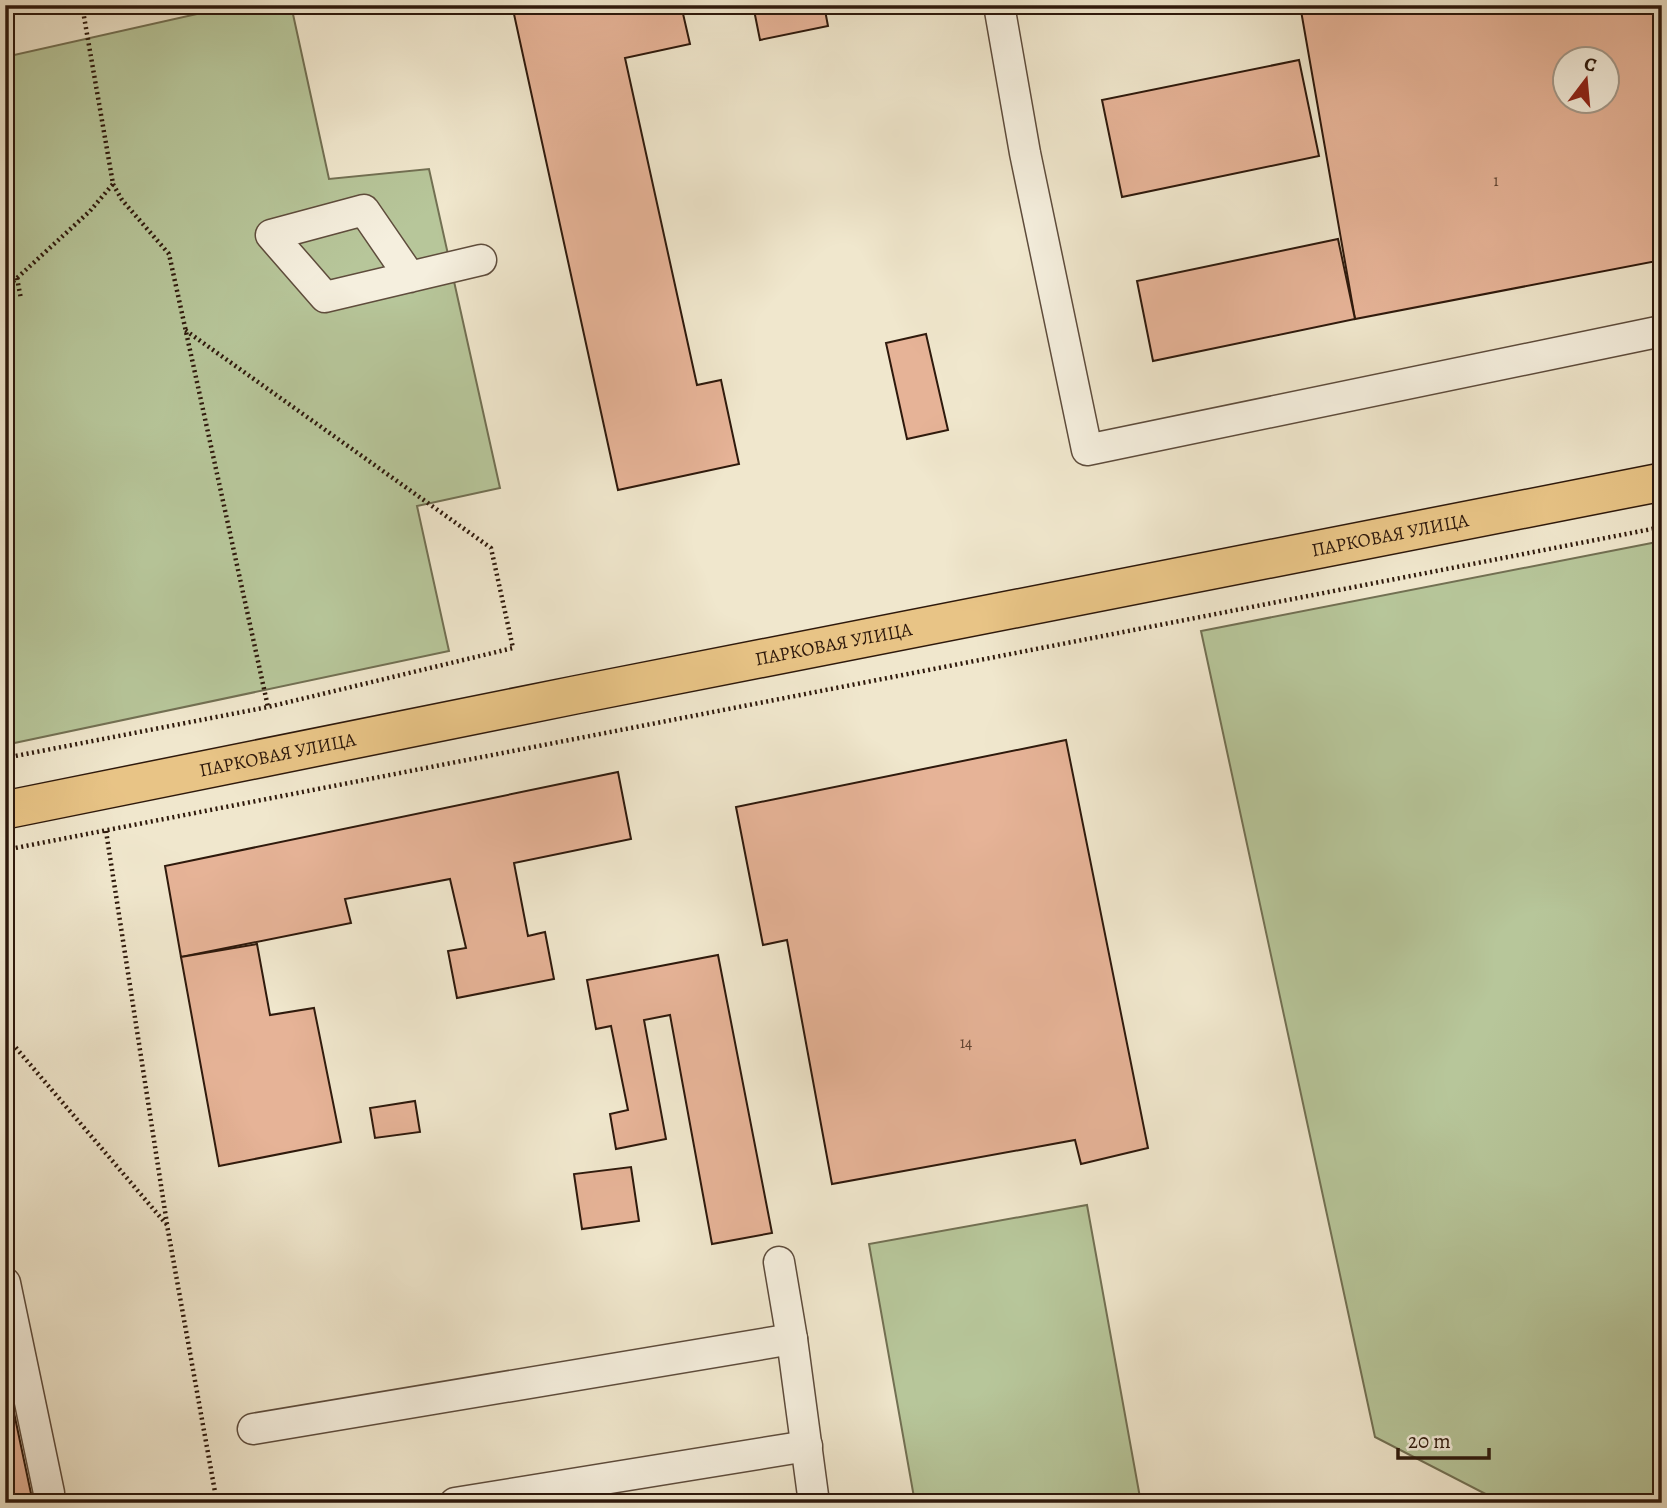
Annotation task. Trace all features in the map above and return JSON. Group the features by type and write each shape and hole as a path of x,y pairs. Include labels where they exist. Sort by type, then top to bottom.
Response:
{"main road":[{"name":"ПАРКОВАЯ УЛИЦА","path":"5,810 575,695 1662,482"}],"lane":[{"path":"999,5 1025,153 1087,450 1662,331"},
{"path":"410,277 481,261"},
{"path":"779,1262 814,1503"},
{"path":"5,1283 49,1493"},
{"path":"253,1429 792,1339"},
{"path":"456,1503 807,1446"}],"path":[{"path":"82,5 113,184 122,200 169,254 268,707"},
{"path":"5,289 90,211 113,184"},
{"path":"17,278 21,299"},
{"path":"5,758 268,707 513,648 491,548 186,330"},
{"path":"5,850 1662,527"},
{"path":"106,831 167,1225 217,1503"},
{"path":"5,1035 167,1225"}],"green space":[{"path":"237,5 291,5 329,179 429,169 500,488 417,506 449,651 5,745 5,57"},
{"path":"1662,541 1662,1503 1503,1503 1375,1437 1201,631"},
{"path":"1087,1205 1141,1503 915,1503 869,1244"}],"building":[{"path":"512,5 681,5 690,44 625,58 697,385 721,380 739,464 618,490"},
{"path":"753,5 824,5 828,26 760,40"},
{"path":"1300,5 1662,5 1662,260 1355,319"},
{"path":"1299,60 1319,156 1122,197 1102,100"},
{"path":"1338,239 1355,319 1153,361 1137,281"},
{"path":"926,334 948,430 907,439 886,343"},
{"path":"1066,740 1148,1148 1081,1164 1075,1140 832,1184 787,940 763,945 736,807"},
{"path":"618,772 631,839 514,863 528,936 545,932 554,979 457,998 448,951 466,948 450,879 345,899 351,923 181,957 165,866"},
{"path":"257,944 270,1015 314,1008 341,1142 219,1166 181,957"},
{"path":"718,955 772,1233 712,1244 670,1015 644,1020 666,1139 616,1149 610,1114 628,1110 611,1026 596,1029 587,980"},
{"path":"415,1101 420,1132 375,1138 370,1108"},
{"path":"631,1167 639,1221 582,1229 574,1174"},
{"path":"5,1370 33,1503 5,1503"}]}
